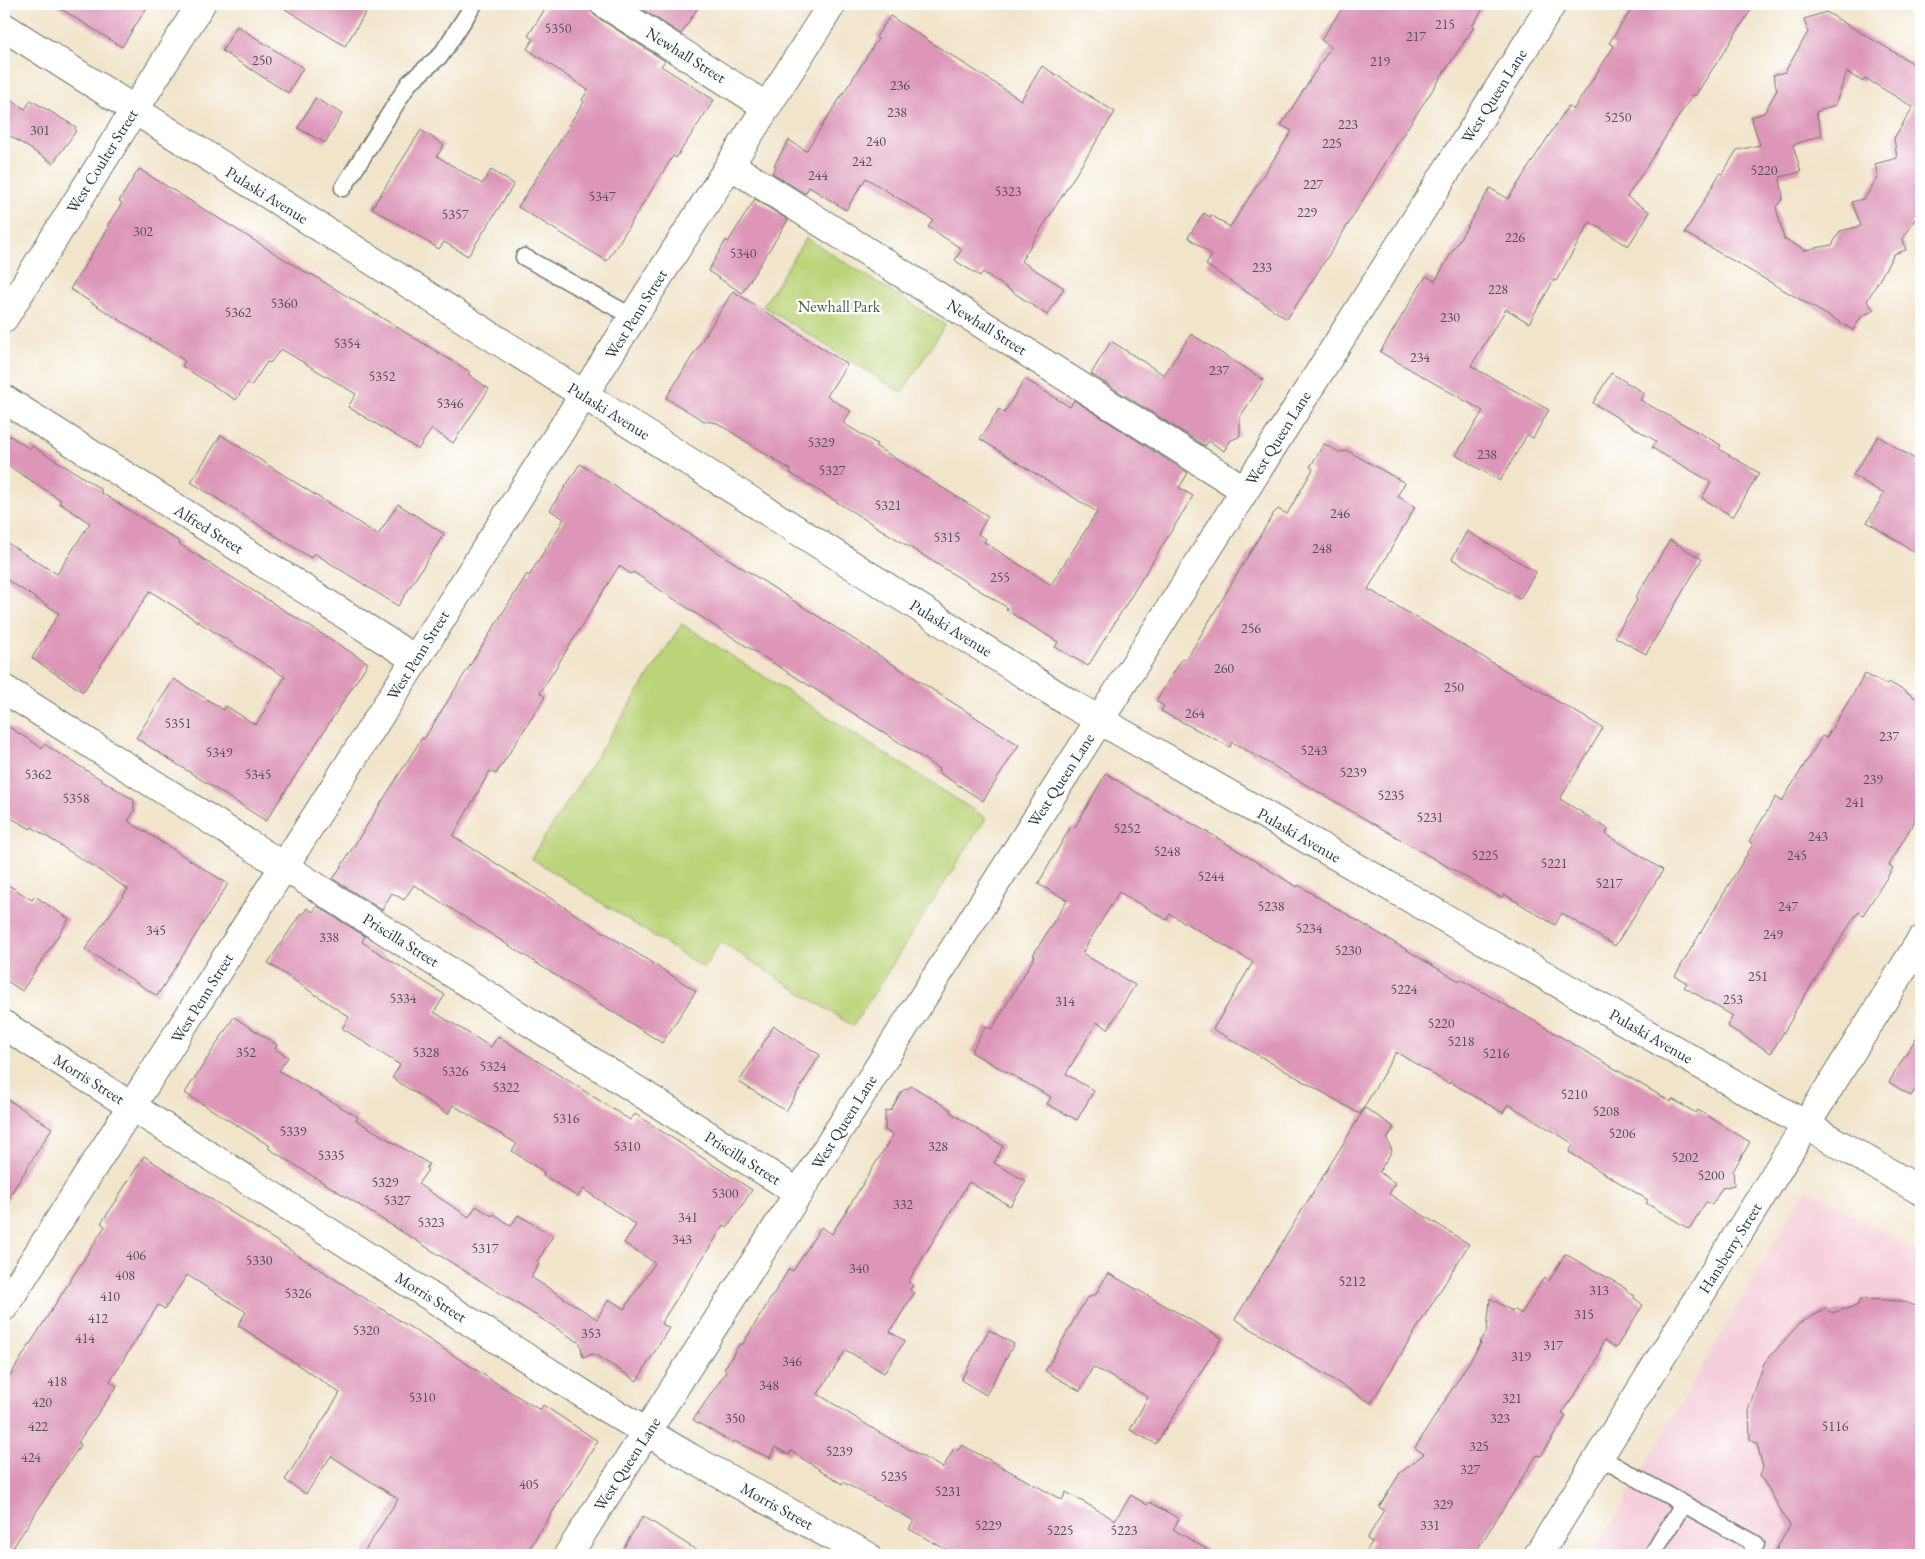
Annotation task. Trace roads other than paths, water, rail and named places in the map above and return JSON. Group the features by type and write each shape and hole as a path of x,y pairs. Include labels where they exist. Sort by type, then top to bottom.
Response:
{"street":[{"name":"West Coulter Street","path":"4,318 201,4"},
{"name":"Newhall Street","path":"605,4 767,106"},
{"name":"West Penn Street","path":"4,1307 832,4"},
{"name":"West Queen Lane","path":"568,1555 1099,721 1552,4"},
{"name":"Pulaski Avenue","path":"4,27 1099,721 1921,1191"},
{"name":"Newhall Street","path":"730,165 1245,490"},
{"name":"Alfred Street","path":"4,400 415,659"},
{"name":"Priscilla Street","path":"4,689 799,1193"},
{"name":"Hansberry Street","path":"1538,1555 1921,940"},
{"name":"Morris Street","path":"4,1025 646,1432 866,1555"}],"lane":[{"path":"343,188 409,84 441,55 474,4"},
{"path":"524,257 633,317"},
{"path":"1599,1457 1756,1544 1750,1555"},
{"path":"1652,1555 1683,1504"}],"park label":[{"name":"Newhall Park","path":"839,306"}]}
